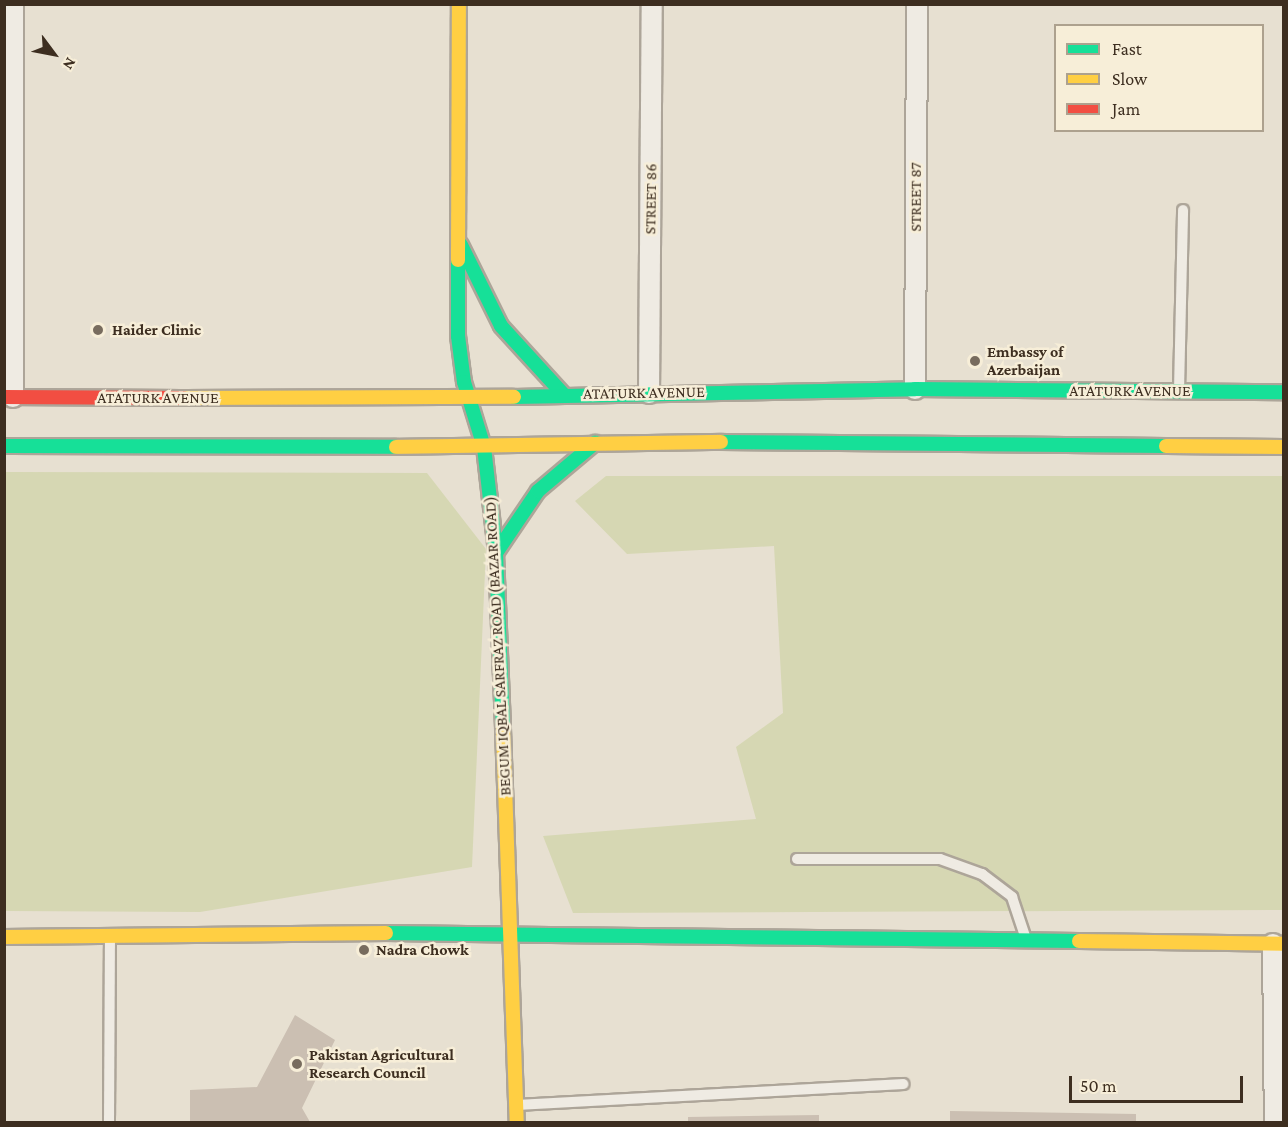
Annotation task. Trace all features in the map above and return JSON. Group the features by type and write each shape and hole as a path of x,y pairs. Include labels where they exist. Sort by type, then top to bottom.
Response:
{"street":[{"path":"9,398 13,4"},
{"name":"BEGUM IQBAL SARFRAZ ROAD (BAZAR ROAD)","path":"459,4 458,336 471,400 484,447 496,553 517,1122"},
{"name":"STREET 86","path":"649,393 652,4"},
{"name":"STREET 87","path":"915,389 917,4"},
{"path":"458,238 501,326 563,394"},
{"name":"ATATURK AVENUE","path":"9,398 471,400 563,394 915,389 1284,392"},
{"path":"496,553 538,491 595,443"},
{"path":"4,446 484,447 595,443 1284,447"},
{"path":"4,937 511,932 1278,944 1275,1122"}],"lane":[{"path":"1179,391 1183,210"},
{"path":"797,859 940,859 982,874 1012,897 1026,940"},
{"path":"109,1122 110,935"},
{"path":"517,1105 903,1084"}],"green space":[{"path":"5,472 427,473 486,549 472,867 200,912 5,911"},
{"path":"606,476 1283,476 1283,910 573,913 543,836 756,819 736,747 783,713 774,546 627,554 575,501"}],"building":[{"name":"Pakistan Agricultural Research Council","path":"295,1015 335,1040 302,1108 310,1122 190,1122 190,1090 257,1087"},
{"path":"950,1111 1136,1114 1136,1122 950,1122"},
{"path":"819,1115 819,1122 688,1122 688,1117"}],"traffic: fast":[{"path":"461,245 501,326 563,394"},
{"path":"458,260 458,336 464,382 484,447 496,553 503,729"},
{"path":"514,397 915,389 1284,392"},
{"path":"721,442 1166,446"},
{"path":"496,553 538,491 595,443"},
{"path":"4,446 396,447"},
{"path":"386,933 1079,941"}],"traffic: slow":[{"path":"458,260 459,4"},
{"path":"183,398 514,397"},
{"path":"396,447 721,442"},
{"path":"1166,446 1284,447"},
{"path":"503,729 517,1122"},
{"path":"4,937 386,933"},
{"path":"1079,941 1284,944"}],"traffic: jam":[{"path":"4,397 183,398"}],"place":[{"name":"Haider Clinic","path":"98,330"},
{"name":"Embassy of Azerbaijan","path":"975,361"},
{"name":"Nadra Chowk","path":"364,950"},
{"name":"Pakistan Agricultural Research Council","path":"297,1064"}]}
